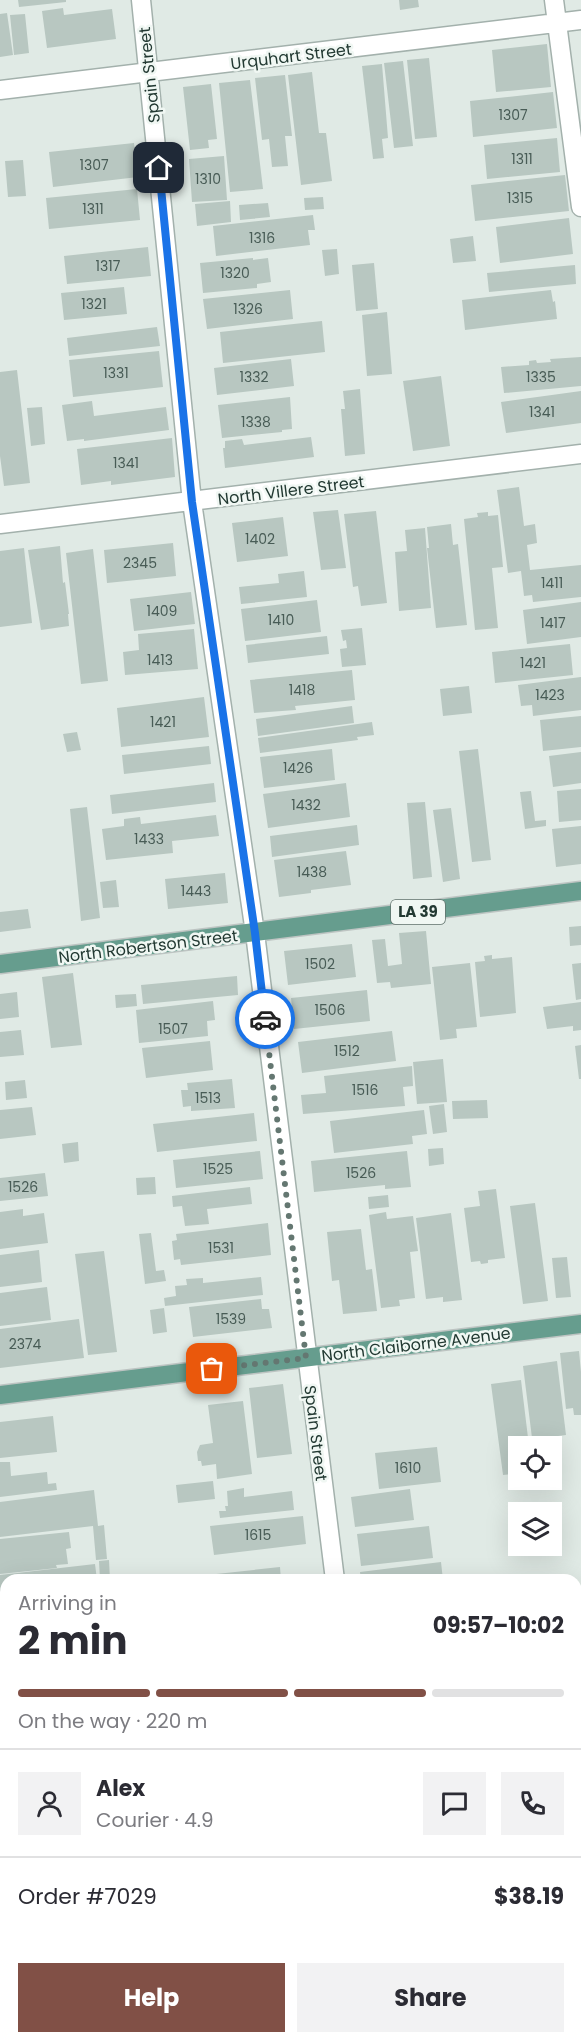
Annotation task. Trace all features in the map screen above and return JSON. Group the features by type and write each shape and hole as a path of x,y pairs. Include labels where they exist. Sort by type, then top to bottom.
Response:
{"main road":[{"name":"North Robertson Street","path":"0,964 581,891"},
{"name":"North Claiborne Avenue","path":"0,1395 581,1324"}],"street":[{"name":"Spain Street","path":"141,0 192,502 255,933 334,1574"},
{"path":"554,0 581,207"},
{"name":"Urquhart Street","path":"0,90 581,20"},
{"name":"North Villere Street","path":"0,524 581,454"}],"building":[{"path":"18,0 66,0 66,2 19,7"},
{"path":"399,0 418,0 419,7 400,10"},
{"path":"63,8 64,15 112,9 116,39 47,48 42,11"},
{"path":"7,13 13,55 0,57 0,14"},
{"path":"25,14 29,53 14,55 10,15"},
{"path":"547,44 551,87 496,92 492,50"},
{"path":"429,58 437,137 415,139 407,60"},
{"path":"403,61 413,146 394,148 384,63"},
{"path":"382,64 388,138 382,139 384,158 373,159 362,66"},
{"path":"312,72 319,133 326,133 332,181 301,185 288,75"},
{"path":"285,75 292,136 285,136 288,166 272,167 269,139 262,140 255,78"},
{"path":"250,80 263,189 230,192 219,83"},
{"path":"211,84 217,139 208,140 209,148 190,150 183,87"},
{"path":"553,92 557,128 473,137 470,101"},
{"path":"557,138 560,172 487,179 484,145"},
{"path":"134,143 138,177 53,187 49,152"},
{"path":"224,156 227,200 192,202 189,159"},
{"path":"23,160 26,196 8,197 5,161"},
{"path":"565,175 569,211 475,221 471,185"},
{"path":"137,189 140,220 49,229 46,198"},
{"path":"323,197 324,209 305,210 304,198"},
{"path":"230,201 231,222 197,226 195,204"},
{"path":"268,203 270,217 240,220 239,205"},
{"path":"313,215 315,230 308,230 310,245 216,256 213,226"},
{"path":"569,218 573,254 500,263 496,227"},
{"path":"473,236 476,261 453,263 450,239"},
{"path":"148,247 151,276 67,284 64,256"},
{"path":"337,249 339,274 325,276 322,250"},
{"path":"253,258 253,260 268,258 271,282 257,284 257,288 203,293 200,263"},
{"path":"374,263 378,309 356,311 352,265"},
{"path":"575,265 576,284 489,292 487,273"},
{"path":"124,287 127,314 64,320 61,293"},
{"path":"290,290 293,319 207,329 203,299"},
{"path":"551,290 557,319 465,330 462,300"},
{"path":"387,312 392,374 367,376 362,315"},
{"path":"322,321 325,352 223,363 220,332"},
{"path":"157,327 160,346 69,356 67,338"},
{"path":"159,351 163,387 73,397 69,360"},
{"path":"581,357 581,386 504,393 501,367 529,365 529,361 536,360 537,363 551,362 550,359"},
{"path":"291,359 294,386 217,395 214,368"},
{"path":"17,370 30,483 4,486 0,456 0,372"},
{"path":"441,376 450,446 413,451 403,381"},
{"path":"360,389 365,454 345,456 341,409 345,409 343,391"},
{"path":"581,391 581,423 506,433 501,402"},
{"path":"290,397 292,429 222,438 218,405"},
{"path":"92,401 94,416 166,407 169,430 84,441 84,439 67,441 62,405"},
{"path":"42,407 45,444 31,446 27,408"},
{"path":"311,437 314,457 225,468 223,448 225,448 225,441 242,439 244,445"},
{"path":"172,438 175,477 111,485 111,481 81,485 77,449"},
{"path":"519,487 524,526 535,524 537,543 527,545 530,570 581,565 581,597 533,602 532,595 524,596 521,571 508,573 497,490"},
{"path":"338,510 346,568 321,570 313,512"},
{"path":"376,511 387,603 361,606 358,586 353,587 344,514"},
{"path":"488,512 488,516 498,515 503,567 492,568 498,628 475,630 464,519 478,517 477,513"},
{"path":"283,517 288,556 237,562 232,523"},
{"path":"451,524 453,545 458,544 467,625 436,628 427,548 429,548 427,527"},
{"path":"425,528 431,608 399,611 395,552 407,551 405,530"},
{"path":"173,543 176,576 107,583 104,550"},
{"path":"60,546 69,626 41,630 28,550"},
{"path":"24,548 32,623 0,627 0,551"},
{"path":"93,549 108,681 81,684 66,553"},
{"path":"304,571 307,597 241,604 239,587 279,583 278,574"},
{"path":"191,592 195,624 134,631 130,599"},
{"path":"317,600 321,632 245,641 241,609"},
{"path":"581,602 581,637 527,644 523,610"},
{"path":"362,628 366,665 342,667 340,649 347,648 341,630"},
{"path":"194,629 198,669 125,675 123,652 139,650 138,634"},
{"path":"327,636 329,654 248,663 246,645"},
{"path":"570,644 573,675 495,683 492,652"},
{"path":"352,670 355,700 295,706 296,710 254,713 250,680"},
{"path":"581,677 581,710 533,716 532,705 521,706 518,685"},
{"path":"469,686 472,713 443,716 440,689"},
{"path":"204,697 209,737 121,747 117,708"},
{"path":"352,706 354,723 258,736 256,719"},
{"path":"581,716 581,747 543,751 540,720"},
{"path":"372,722 374,735 357,737 358,740 260,753 258,738"},
{"path":"77,732 81,750 67,752 63,734"},
{"path":"209,746 211,764 124,774 122,755"},
{"path":"332,749 335,780 264,788 260,757"},
{"path":"478,749 491,860 472,862 459,751"},
{"path":"581,752 581,783 553,787 549,756"},
{"path":"214,783 216,802 112,814 110,795"},
{"path":"346,783 350,817 268,828 263,794"},
{"path":"581,789 581,820 559,822 557,791"},
{"path":"531,791 535,821 546,820 546,826 525,829 520,792"},
{"path":"425,802 432,877 413,879 407,803"},
{"path":"87,807 100,918 81,921 70,809"},
{"path":"451,808 460,879 443,882 433,810"},
{"path":"216,815 219,836 172,841 173,853 106,860 102,829 124,826 124,819 140,817 141,824"},
{"path":"357,825 359,845 272,857 270,836"},
{"path":"581,826 581,864 556,867 552,829"},
{"path":"346,851 351,885 279,897 274,860"},
{"path":"225,873 228,903 168,909 165,879"},
{"path":"116,880 119,907 103,908 100,882"},
{"path":"28,909 31,928 0,932 0,912"},
{"path":"581,926 581,945 570,946 569,927"},
{"path":"426,931 431,984 391,988 390,982 377,983 372,940 385,939 388,966 402,964 399,933"},
{"path":"352,944 356,977 288,985 284,951"},
{"path":"492,955 492,959 512,957 516,1013 480,1017 475,962 485,961 484,956"},
{"path":"470,963 477,1027 456,1029 457,1038 440,1040 432,967"},
{"path":"581,963 581,999 576,1000 572,964"},
{"path":"73,973 82,1045 51,1048 42,977"},
{"path":"237,976 238,995 143,1004 141,985"},
{"path":"367,990 370,1021 294,1029 291,998"},
{"path":"17,992 19,1017 0,1019 0,994"},
{"path":"136,994 137,1006 116,1008 115,995"},
{"path":"213,1001 215,1020 207,1021 208,1036 139,1043 136,1010"},
{"path":"581,1002 581,1030 573,1031 573,1026 547,1029 543,1007"},
{"path":"21,1030 24,1055 0,1057 0,1032"},
{"path":"392,1031 396,1061 302,1073 298,1042"},
{"path":"210,1041 213,1070 146,1078 142,1048"},
{"path":"581,1045 581,1079 579,1079 575,1046"},
{"path":"443,1059 447,1102 417,1104 413,1062"},
{"path":"412,1066 413,1086 403,1087 405,1106 303,1114 301,1095 326,1093 324,1076"},
{"path":"232,1079 235,1108 191,1111 191,1106 183,1107 181,1090 188,1090 187,1083"},
{"path":"25,1080 27,1098 6,1100 5,1082"},
{"path":"487,1100 488,1118 453,1119 452,1101"},
{"path":"444,1104 447,1132 433,1134 429,1106"},
{"path":"32,1107 36,1135 0,1139 0,1110"},
{"path":"424,1110 427,1134 412,1136 413,1144 334,1153 330,1121"},
{"path":"254,1113 257,1141 157,1152 153,1124"},
{"path":"78,1142 79,1161 64,1163 62,1144"},
{"path":"443,1148 444,1164 429,1166 428,1149"},
{"path":"260,1151 263,1179 176,1188 173,1160"},
{"path":"407,1151 411,1187 385,1189 385,1185 314,1192 311,1161"},
{"path":"45,1173 48,1196 0,1201 0,1178"},
{"path":"155,1177 156,1194 137,1195 136,1178"},
{"path":"250,1187 252,1204 207,1209 209,1224 185,1226 182,1206 173,1207 172,1196"},
{"path":"496,1189 505,1258 488,1260 488,1263 481,1264 480,1261 471,1262 464,1208 480,1206 478,1191"},
{"path":"388,1195 389,1207 369,1209 368,1197"},
{"path":"535,1203 548,1301 523,1304 510,1206"},
{"path":"23,1209 23,1216 44,1213 48,1243 0,1249 0,1212"},
{"path":"386,1212 387,1219 413,1216 418,1251 410,1252 415,1298 399,1300 400,1306 381,1308 369,1215"},
{"path":"451,1213 462,1300 443,1302 443,1297 426,1299 416,1218"},
{"path":"268,1223 271,1255 181,1265 180,1259 174,1260 172,1241 177,1240 176,1234"},
{"path":"361,1229 366,1270 372,1269 377,1311 343,1314 339,1280 332,1281 327,1232"},
{"path":"151,1233 156,1271 164,1270 166,1281 145,1284 139,1234"},
{"path":"39,1250 42,1282 0,1287 0,1255"},
{"path":"104,1251 117,1352 88,1355 75,1254"},
{"path":"567,1257 571,1297 556,1298 552,1258"},
{"path":"261,1277 263,1295 165,1306 164,1298 176,1296 175,1286 187,1285 186,1279 203,1278 203,1283"},
{"path":"47,1287 51,1320 0,1326 0,1293"},
{"path":"261,1299 262,1309 269,1309 272,1328 193,1337 189,1307"},
{"path":"164,1308 167,1332 153,1334 150,1310"},
{"path":"79,1319 84,1358 0,1368 0,1329"},
{"path":"579,1351 581,1415 574,1415 573,1408 566,1409 560,1353"},
{"path":"557,1361 566,1435 532,1436 523,1366"},
{"path":"521,1380 528,1436 508,1436 508,1474 503,1475 491,1384"},
{"path":"283,1384 292,1454 257,1458 249,1388"},
{"path":"243,1401 252,1474 217,1479 216,1464 202,1466 201,1461 198,1461 197,1452 200,1445 213,1443 208,1405"},
{"path":"53,1416 57,1452 0,1458 0,1422"},
{"path":"437,1447 441,1482 379,1489 375,1453"},
{"path":"0,1462 10,1462 11,1476 47,1472 48,1484 56,1483 57,1490 0,1497"},
{"path":"213,1481 215,1499 178,1503 176,1485"},
{"path":"244,1488 244,1497 292,1491 294,1510 220,1518 219,1511 226,1511 225,1506 228,1506 227,1491"},
{"path":"410,1489 414,1520 355,1527 351,1497"},
{"path":"94,1490 98,1526 104,1525 107,1559 96,1560 93,1526 0,1537 0,1502"},
{"path":"303,1516 306,1544 214,1555 210,1526"},
{"path":"429,1526 433,1558 361,1566 357,1534"},
{"path":"69,1532 71,1548 66,1549 68,1564 56,1565 57,1568 0,1574 0,1539"},
{"path":"109,1560 110,1574 100,1574 99,1561"},
{"path":"441,1562 442,1574 360,1574 360,1572"},
{"path":"95,1564 96,1574 9,1574"},
{"path":"280,1567 281,1574 216,1574"}],"way so far":[{"path":"212,1369 306,1358 265,1019"}],"route":[{"path":"159,168 192,502 255,933 265,1019"}]}
